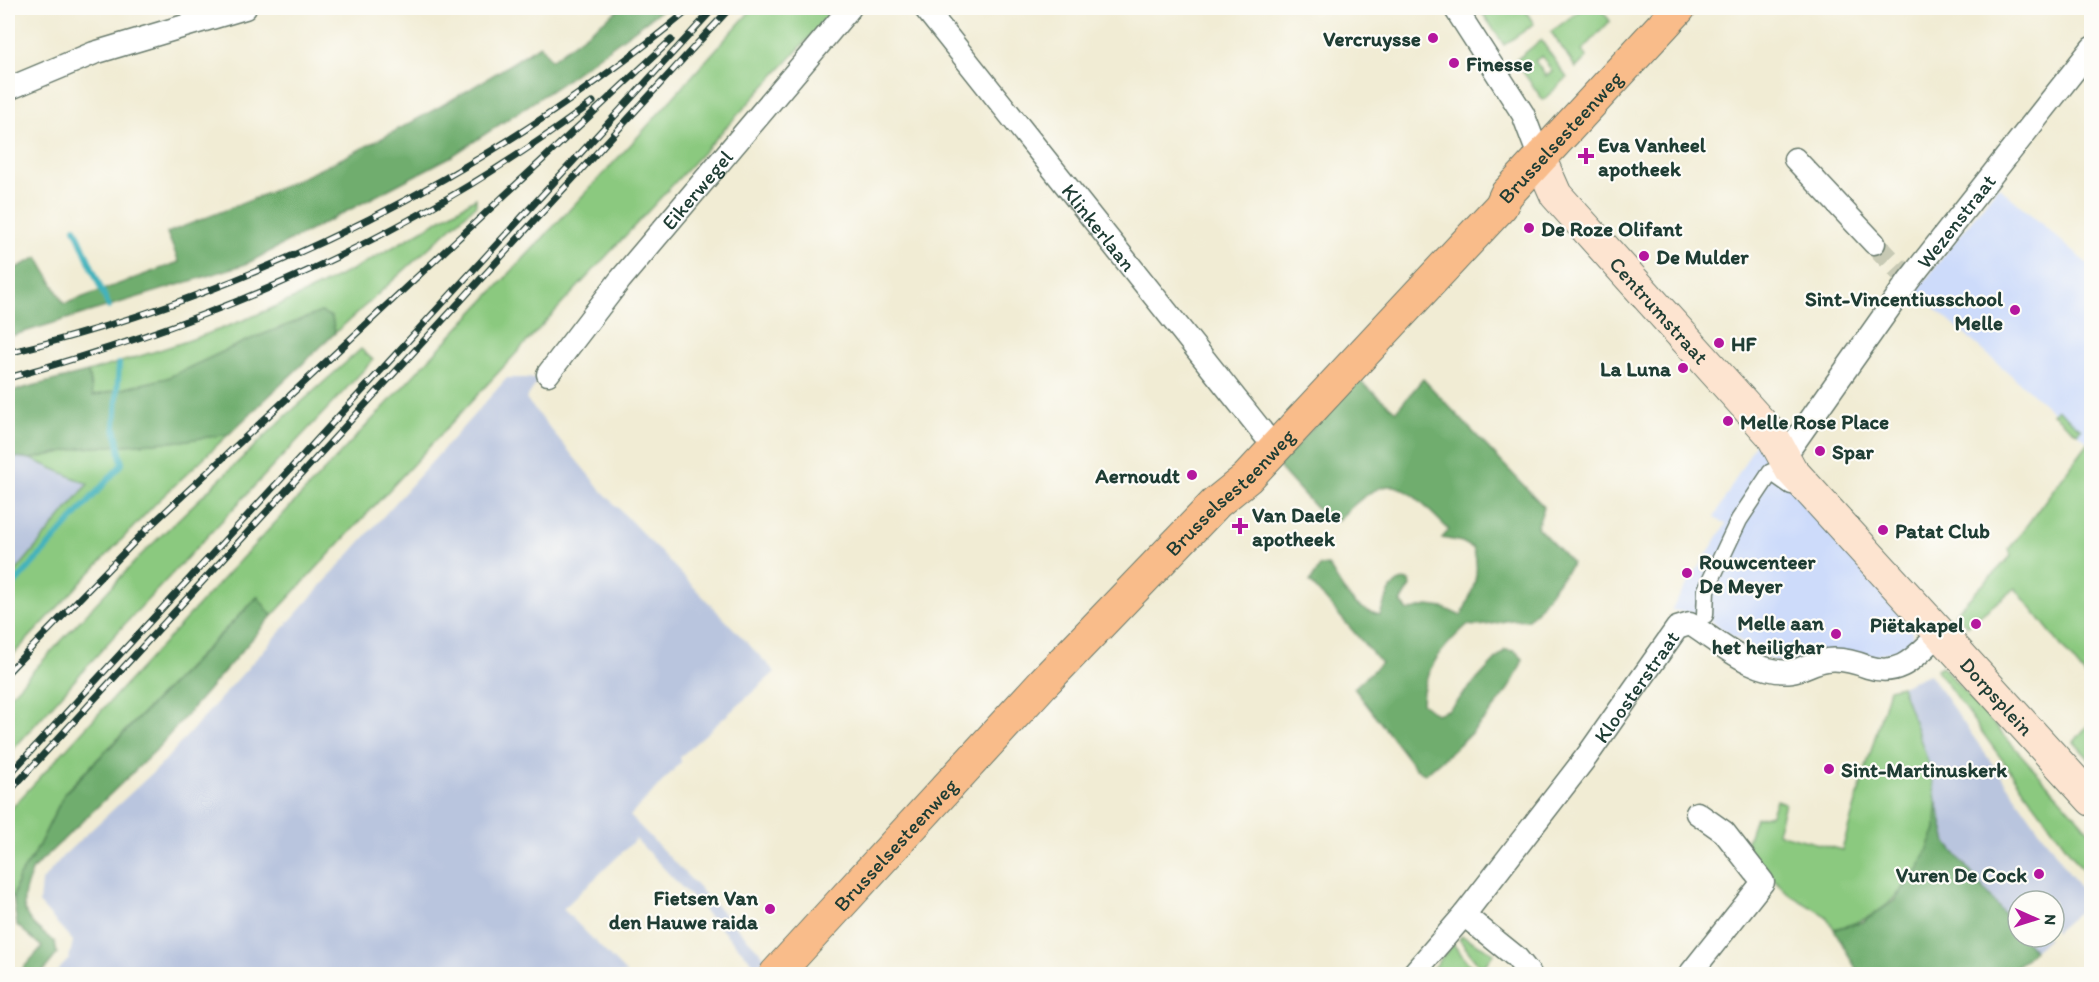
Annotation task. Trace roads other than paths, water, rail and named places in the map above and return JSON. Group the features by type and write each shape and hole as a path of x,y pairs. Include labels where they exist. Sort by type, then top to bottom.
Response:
{"main road":[{"name":"Brusselsesteenweg","path":"776,975 1044,683 1216,503 1247,478 1494,214 1506,195 1679,8"},
{"name":"Centrumstraat","path":"1540,159 1556,195 1772,435 1788,471"},
{"name":"Dorpsplein","path":"1788,471 1791,470 2091,800"}],"street":[{"path":"8,89 94,53 245,8"},
{"name":"Eikerwegel","path":"548,374 620,280 850,8"},
{"name":"Klinkerlaan","path":"925,8 1275,448"},
{"path":"1455,8 1523,114 1540,159"},
{"name":"Wezenstraat","path":"1788,471 1906,277 2091,48"},
{"path":"1795,159 1874,243"},
{"path":"1705,615 1706,590 1739,520 1771,472 1788,471"},
{"name":"Kloosterstraat","path":"1413,975 1464,915 1587,756 1677,628 1690,624 1760,668 1791,671 1827,660 1852,661 1877,670 1894,670 1941,633"},
{"path":"1690,975 1763,882 1724,832 1697,813"},
{"path":"1464,915 1516,957 1530,975"}],"waterway":[{"path":"75,228 109,307"},
{"path":"8,591 122,464 115,427 119,364"}],"tunnel":[{"path":"1874,243 1902,273"}],"railway":[{"path":"8,353 101,328 192,297 281,260 369,219 454,173 536,122 616,67 691,8"},
{"path":"8,776 714,8"},
{"path":"8,793 730,8"},
{"path":"8,672 148,528 671,40"},
{"path":"8,378 165,329 314,268 385,233 456,193 525,150 593,102"}],"place":[{"name":"Vercruysse","path":"1433,38"},
{"name":"Finesse","path":"1454,63"},
{"name":"Eva Vanheel apotheek","path":"1586,156"},
{"name":"De Roze Olifant","path":"1529,228"},
{"name":"De Mulder","path":"1644,256"},
{"name":"Sint-Vincentiusschool Melle","path":"2015,310"},
{"name":"HF","path":"1719,343"},
{"name":"La Luna","path":"1683,368"},
{"name":"Melle Rose Place","path":"1728,421"},
{"name":"Spar","path":"1820,451"},
{"name":"Aernoudt","path":"1192,475"},
{"name":"Van Daele apotheek","path":"1240,526"},
{"name":"Patat Club","path":"1883,530"},
{"name":"Rouwcenteer De Meyer","path":"1687,573"},
{"name":"Piëtakapel","path":"1976,624"},
{"name":"Melle aan het heilighar","path":"1836,634"},
{"name":"Sint-Martinuskerk","path":"1829,769"},
{"name":"Vuren De Cock","path":"2039,874"},
{"name":"Fietsen Van den Hauwe raida","path":"770,909"}]}
